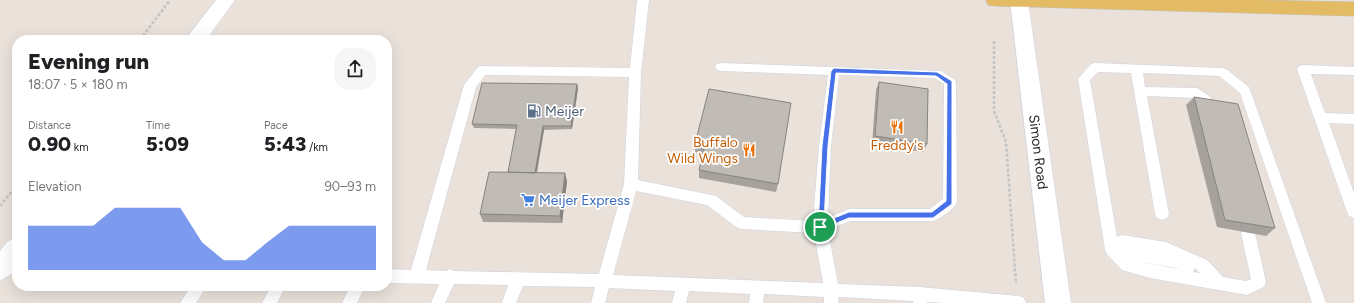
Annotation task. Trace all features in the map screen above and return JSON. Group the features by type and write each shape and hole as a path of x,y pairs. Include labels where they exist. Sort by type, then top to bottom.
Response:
{"main road":[{"path":"995,0 1354,9"}],"street":[{"path":"199,35 226,0"},
{"name":"Simon Road","path":"1019,1 1058,303"},
{"path":"0,269 12,255"}],"lane":[{"path":"598,303 631,184 635,73 643,0"},
{"path":"631,184 711,200 741,223 820,227 849,215 933,215 950,202 950,82 937,74 722,67"},
{"path":"1248,233 1259,282 1247,288 1219,283 1178,262 1112,250 1084,79 1095,67 1222,72 1245,90 1319,303"},
{"path":"1136,69 1162,214"},
{"path":"1354,71 1303,69 1354,212"},
{"path":"417,276 470,85 482,70 635,73"},
{"path":"832,297 820,227 825,146 834,71"},
{"path":"1140,91 1197,93 1214,109"},
{"path":"1320,118 1354,119"},
{"path":"392,276 518,278 758,287 832,297 1018,303"},
{"path":"438,303 450,276"},
{"path":"509,303 518,278"},
{"path":"679,303 684,284"},
{"path":"756,303 758,287"},
{"path":"187,303 196,291"},
{"path":"270,303 276,291"},
{"path":"350,303 356,291"}],"path":[{"path":"144,35 170,0"},
{"path":"994,41 994,111 1006,142 1018,303"},
{"path":"0,206 12,191"}],"building":[{"path":"879,82 928,89 927,144 875,136"},
{"path":"482,83 577,84 571,126 543,126 535,173 508,172 517,125 472,124"},
{"path":"709,89 791,103 778,184 699,170 705,146 695,144"},
{"path":"1194,97 1238,104 1275,228 1225,220"},
{"path":"489,172 565,173 560,216 480,214"}],"place":[{"name":"Meijer","path":"534,111"},
{"name":"Freddy's","path":"897,127"},
{"name":"Buffalo Wild Wings","path":"749,150"},
{"name":"Meijer Express","path":"528,200"}],"route":[{"path":"834,71 937,74 950,82 950,202 933,215 849,215 820,227 825,146 834,71"}]}
